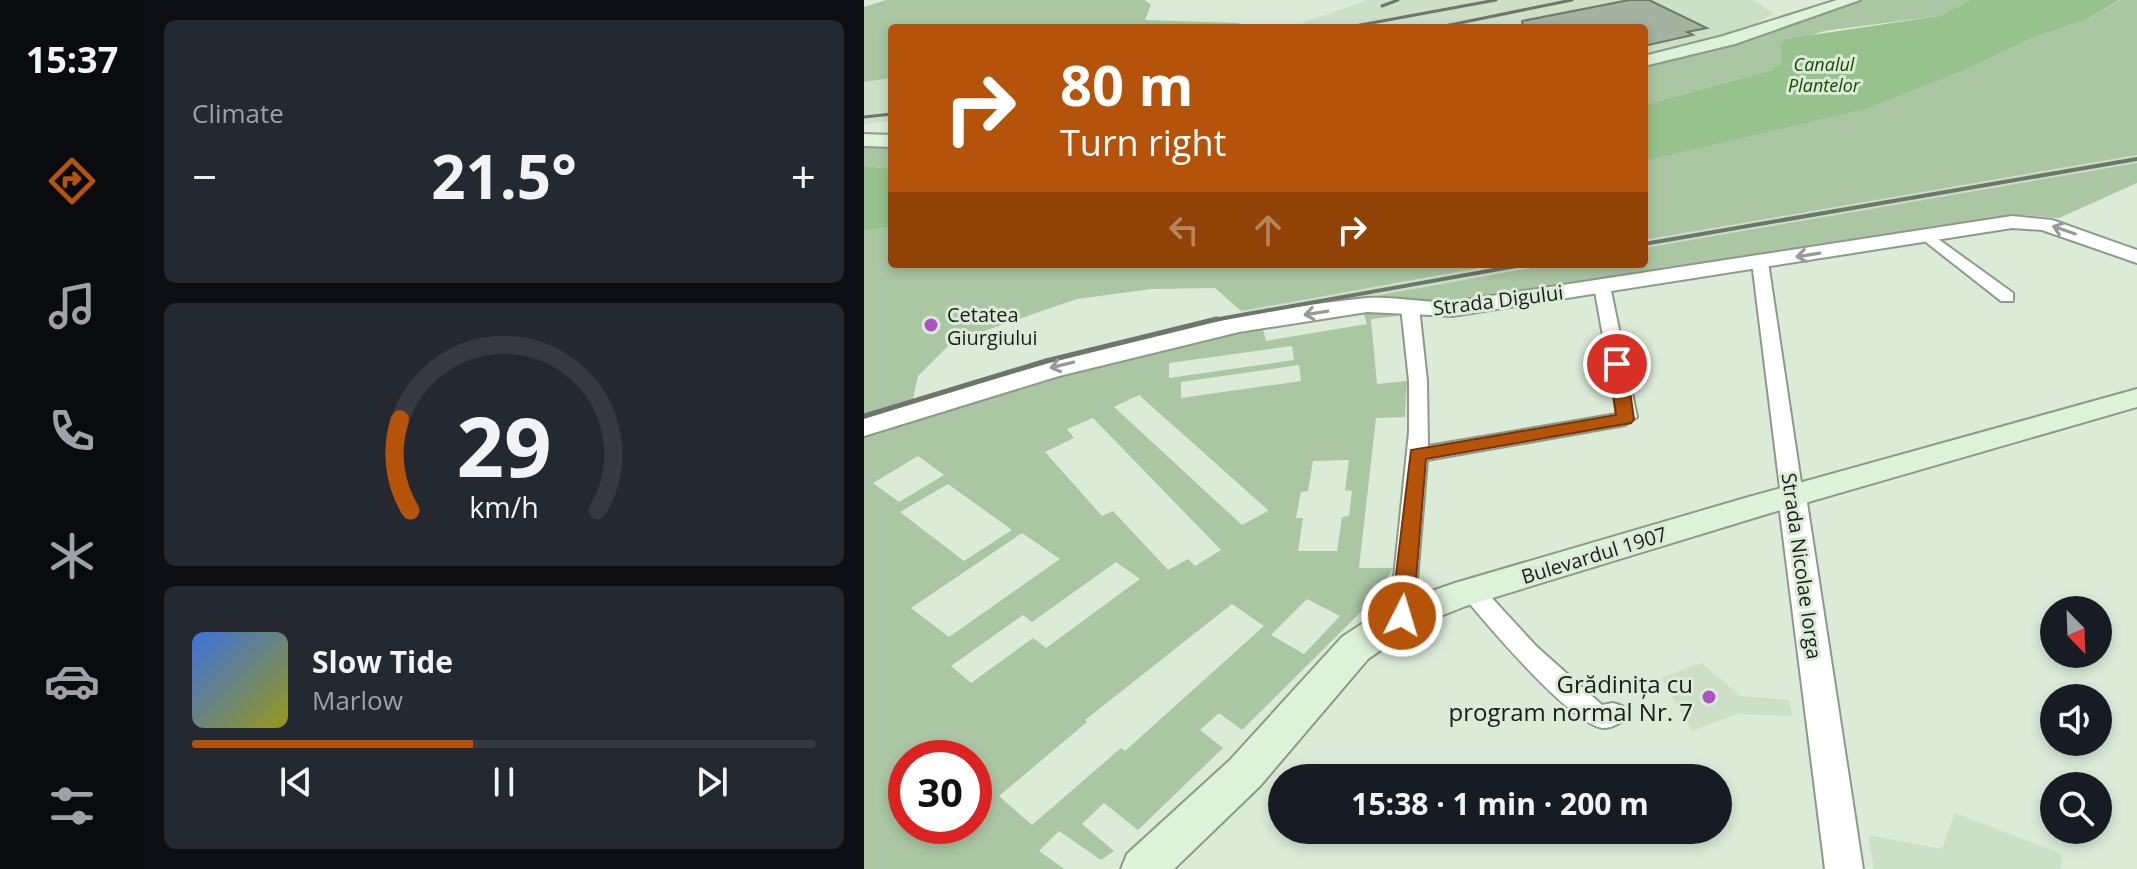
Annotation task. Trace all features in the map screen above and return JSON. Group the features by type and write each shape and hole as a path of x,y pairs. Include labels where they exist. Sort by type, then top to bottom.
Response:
{"main road":[{"path":"1648,60 1729,40 1852,0"},
{"path":"864,140 888,141"},
{"name":"Bulevardul 1907","path":"1143,869 1245,773 1355,648 1402,616 1472,591 1792,496 2137,398"}],"street":[{"name":"Strada Digului","path":"864,428 1047,369 1147,344 1359,306 1452,309 2031,221 2062,228 2137,257"},
{"path":"1927,236 2007,297"},
{"name":"Strada Nicolae Iorga","path":"1760,262 1844,869"},
{"path":"1417,455 1625,419 1602,286"},
{"path":"1402,616 1417,455 1418,381 1410,307"},
{"path":"1472,591 1527,653 1593,713 1604,717 1613,714"}],"shaded area":[{"path":"886,0 1145,0 1151,5 1145,20 1240,24 888,24 888,79 864,82 864,7"},
{"path":"1368,0 1752,0 1774,13 1744,31 1648,55 1648,24 1299,24"},
{"path":"1860,0 1971,0 1939,16 1824,31 1780,46 1781,62 1772,70 1648,104 1648,63"},
{"path":"2120,0 2137,0 2137,155 1648,239 1648,160 1967,69 2030,39 2087,19"},
{"path":"888,79 888,121 864,124 864,82"},
{"path":"864,143 888,145 888,169 864,166"},
{"path":"2137,155 2137,163 1648,247 1648,239"},
{"path":"2137,163 2137,183 2059,218 2023,215 1470,300 1395,300 1247,319 1531,268 1648,268 1648,247"},
{"name":"Cetatea Giurgiului","path":"888,228 888,268 1480,268 1241,311 1215,288 1151,289 1077,299 952,342 918,376 911,408 864,423 864,231"},
{"path":"1480,268 1531,268 1247,319 1241,311"},
{"path":"1376,310 1398,316 1371,319 1377,384 1407,381 1405,417 1376,418 1359,568 1393,568 1376,597 1242,730 1219,713 1200,730 1223,748 1138,830 1104,803 1082,824 1114,851 1101,860 1059,831 1039,851 1064,869 864,869 864,437 1012,390 1162,350 1263,329 1266,341 1367,324 1363,312","holes":["1292,346 1294,360 1169,378 1169,363","1299,365 1301,381 1181,398 1181,382","1139,395 1268,510 1242,525 1114,407","1093,418 1221,550 1195,566 1188,559 1168,570 1113,511 1102,516 1045,452 1074,438 1067,429","918,456 944,475 899,502 873,483","1349,460 1345,490 1352,491 1349,516 1342,517 1337,551 1298,551 1303,518 1296,518 1301,492 1308,491 1313,461","948,484 1012,530 964,561 900,512","1022,533 1060,559 949,637 911,608","1116,562 1140,579 1046,648 1033,638 971,683 951,666 1023,615 1032,622","1307,599 1340,616 1304,654 1271,635","1232,604 1264,626 1125,751 1121,748 1032,825 999,796 1087,722 1085,720"]},
{"name":"Grădinița cu program normal Nr. 7","path":"1702,663 1740,696 1790,700 1792,716 1737,714 1692,731 1661,678"},
{"path":"1955,813 2062,854 2061,869 1874,869 1868,835 1942,849"}],"water":[{"name":"Canalul Plantelor","path":"1971,0 2119,0 2087,19 2030,39 1967,69 1865,109 1648,160 1648,104 1772,70 1781,62 1780,46 1785,39 1939,16"},
{"path":"864,166 888,169 888,228 864,231"}],"building":[{"path":"1629,0 1649,0 1707,28 1687,32 1693,35 1648,45 1648,24 1522,24 1522,21"}],"railway":[{"path":"1382,6 1398,0"},
{"path":"1366,24 1496,0"},
{"path":"1455,24 1572,0"},
{"path":"864,117 888,114"},
{"path":"1648,243 2137,159"},
{"path":"1211,320 1505,268"},
{"path":"1211,320 1217,319"},
{"path":"864,416 1046,361 1211,320"}],"place":[{"name":"Cetatea Giurgiului","path":"931,325"},
{"name":"Grădinița cu program normal Nr. 7","path":"1709,697"}],"route":[{"path":"1402,616 1417,455 1625,419 1617,364"}]}
